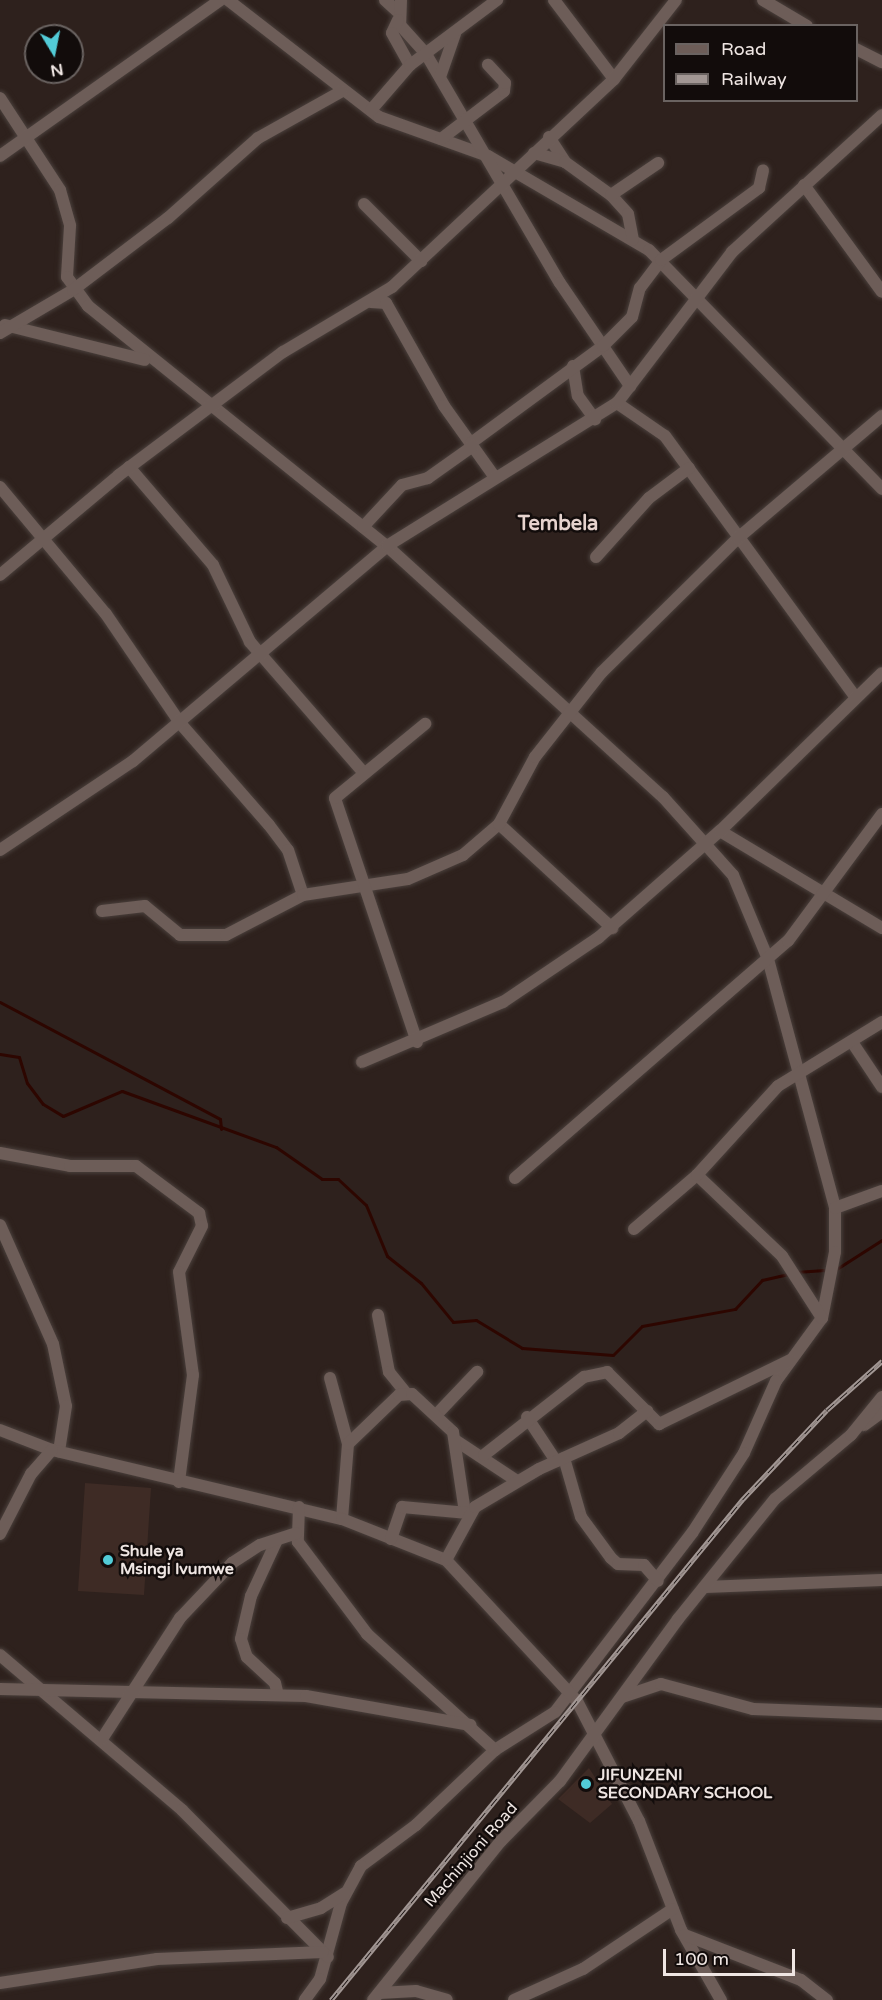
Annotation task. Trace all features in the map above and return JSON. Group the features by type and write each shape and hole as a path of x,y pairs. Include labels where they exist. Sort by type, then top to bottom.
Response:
{"street":[{"path":"0,156 220,0"},
{"path":"228,0 342,91 394,124 488,156 633,240 661,260 882,489"},
{"path":"385,0 399,10 440,77 462,119 488,156 603,346 630,386"},
{"path":"554,0 614,79"},
{"path":"0,575 129,467 283,352 371,302 392,287 504,184 549,137 614,79 676,0"},
{"path":"764,0 804,24"},
{"path":"371,110 410,65 457,32 490,2"},
{"path":"399,10 392,33 410,65"},
{"path":"440,77 457,32"},
{"path":"858,50 882,62"},
{"path":"441,139 462,119 504,91 505,83 488,64"},
{"path":"3,327 73,290 168,219 258,138 342,91"},
{"path":"0,98 63,198 70,226 67,277 73,290 152,362 387,546 567,711 705,842 733,876 768,958 835,1208 835,1252 822,1318 790,1360 744,1454 658,1581 571,1693 547,1719 495,1750 416,1825 370,1857 345,1893 326,1955 305,2000"},
{"path":"0,850 133,761 263,657 387,546 494,476 595,419 617,403 698,300 732,252 882,115"},
{"path":"549,137 565,162"},
{"path":"534,153 565,162 611,195 628,214 633,240"},
{"path":"611,195 658,163"},
{"path":"363,527 402,486 428,478 573,366 603,346 632,317 640,288 661,260 759,188 763,170"},
{"path":"804,185 882,291"},
{"path":"364,204 421,261"},
{"path":"392,287 386,303 439,398 494,476"},
{"path":"371,302 386,303"},
{"path":"3,327 152,362"},
{"path":"573,366 578,396 595,419"},
{"path":"617,403 660,429 855,697"},
{"path":"102,911 145,906 180,935 202,937 226,935 303,895 435,870 484,842 500,824 567,711 738,538 845,451 882,416"},
{"path":"129,467 213,565 239,623 263,657 364,773"},
{"path":"596,557 649,498 688,468"},
{"path":"0,487 122,635 180,723 288,850 303,895"},
{"path":"363,1062 417,1042 530,986 612,928 705,842 720,831 882,673"},
{"path":"417,1042 368,884 335,798 425,724"},
{"path":"515,1178 768,958 825,894 877,830 882,814"},
{"path":"500,824 612,928"},
{"path":"720,831 882,928"},
{"path":"634,1229 697,1175 751,1111 797,1073 882,1022"},
{"path":"852,1042 882,1087"},
{"path":"0,1153 76,1167 136,1166 199,1213 202,1226 179,1272 193,1375 179,1482"},
{"path":"697,1175 782,1257 822,1318"},
{"path":"835,1208 882,1191"},
{"path":"0,1225 41,1309 55,1353 66,1406 56,1451 31,1474 0,1534"},
{"path":"378,1315 389,1372 405,1392 438,1413 455,1440 466,1513 446,1560"},
{"path":"484,1455 526,1417 568,1385 607,1372 657,1423 664,1422 790,1360"},
{"path":"438,1413 477,1372"},
{"path":"330,1378 348,1444 342,1519"},
{"path":"348,1444 405,1392"},
{"path":"851,1435 882,1397"},
{"path":"391,1539 402,1507 466,1513 517,1481 619,1433 647,1411"},
{"path":"851,1435 882,1412"},
{"path":"526,1417 560,1459 581,1517 611,1558 618,1564 644,1565 658,1581"},
{"path":"0,1430 56,1451 342,1519 446,1560 571,1693 639,1821 683,1934 721,2000"},
{"name":"Machinjioni Road","path":"376,1997 501,1841 560,1781 593,1733 775,1499 851,1435"},
{"path":"455,1440 484,1455 517,1481"},
{"path":"299,1507 296,1533 367,1634 495,1750"},
{"path":"102,1738 127,1694 160,1656 169,1630 232,1563 296,1533"},
{"path":"277,1540 251,1596 241,1639 247,1657 275,1683 278,1695"},
{"path":"705,1587 882,1580"},
{"path":"0,1655 102,1738 212,1837 287,1918 326,1955"},
{"path":"620,1698 661,1684 753,1709 882,1714"},
{"path":"0,1689 48,1693 278,1695 470,1725"},
{"path":"287,1918 321,1908 345,1893"},
{"path":"514,2000 531,1989 545,1994 673,1909"},
{"path":"683,1934 715,1951 801,1980 827,2000"},
{"path":"0,1983 157,1959 326,1955"},
{"path":"376,1997 416,1991 447,2000"}],"shaded area":[{"path":"85,1483 151,1488 144,1595 78,1591"},
{"name":"JIFUNZENI SECONDARY SCHOOL","path":"589,1768 612,1804 590,1823 558,1799"}],"waterway":[{"path":"0,1002 220,1119 221,1129"},
{"path":"0,1054 19,1057 27,1083 43,1104 63,1116 122,1091 276,1147 322,1179 338,1179 366,1205 387,1256 421,1283 453,1322 476,1320 522,1348 613,1355 642,1326 735,1309 762,1280 789,1274"},
{"path":"835,1270 882,1240"},
{"path":"796,1272 828,1270"}],"railway":[{"path":"331,2000 743,1499 827,1410 882,1361"}],"place":[{"name":"Shule ya Msingi Ivumwe","path":"108,1560"},
{"name":"JIFUNZENI SECONDARY SCHOOL","path":"586,1784"}],"district":[{"name":"Tembela","path":"558,524"}]}
